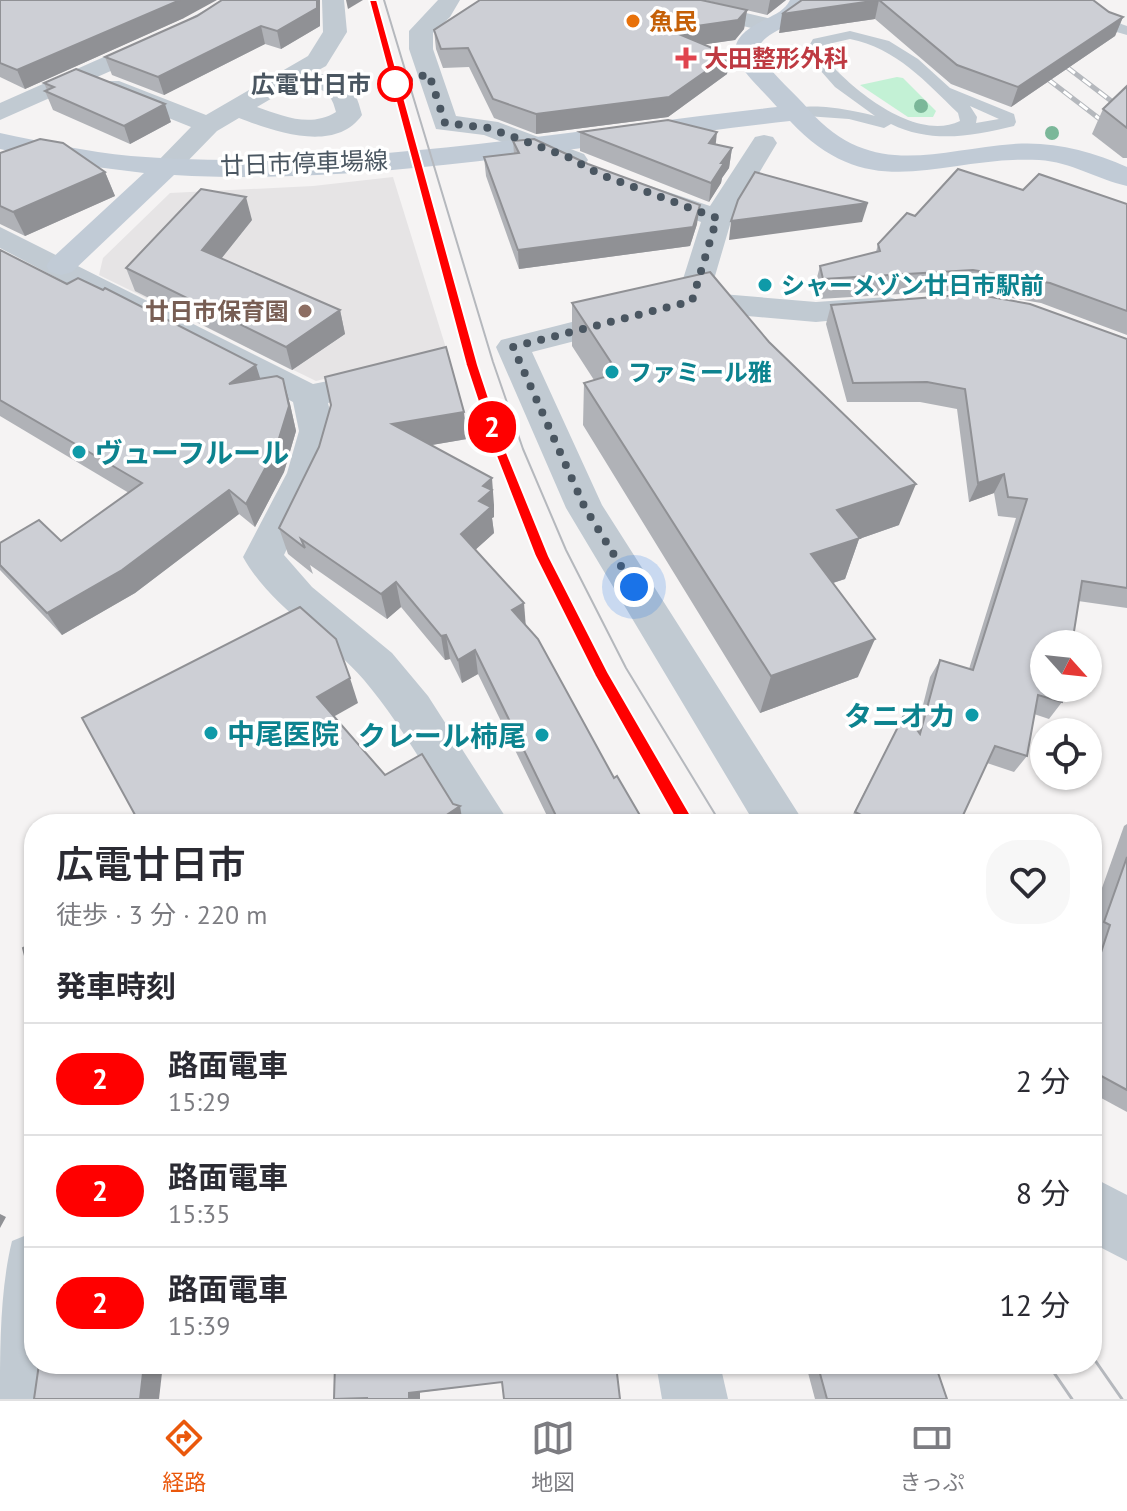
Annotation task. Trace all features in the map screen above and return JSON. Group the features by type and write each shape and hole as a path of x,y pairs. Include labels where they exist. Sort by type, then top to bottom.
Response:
{"street":[{"path":"0,112 193,26 239,0"},
{"path":"61,266 208,125 298,75 317,61 335,32 333,0"},
{"path":"449,0 442,12 421,31 421,49 445,123 489,128 568,157 606,177 717,218"},
{"path":"662,0 768,25"},
{"path":"801,0 794,14 768,25 748,39 745,45 747,57 829,143 852,155 880,163 928,166 1016,152 1049,153 1097,164 1127,178"},
{"path":"83,75 208,125"},
{"path":"236,108 305,129 320,130 337,125 349,115 344,93 335,86 298,75"},
{"name":"廿日市停車場線","path":"0,141 97,159 168,165 340,164 798,112"},
{"path":"692,301 717,218 764,143"},
{"path":"0,236 309,396 354,385"},
{"path":"775,814 585,508 513,347 692,301 816,312 921,305"},
{"path":"309,396 317,431 305,473 263,557 298,598 377,665 412,709 480,814"},
{"path":"1102,1214 1127,1231"},
{"path":"17,1399 24,1343"},
{"path":"690,1374 695,1399"}],"lane":[{"path":"1076,1 1108,25 1127,31"},
{"path":"863,36 925,63 942,78 965,110 969,117 968,124 949,133 919,131 856,95 831,74 813,53 818,42 826,38 863,36"},
{"path":"893,47 965,110"},
{"path":"798,112 822,105 836,94 838,87 831,74"},
{"path":"798,112 849,114 923,133 949,133 1008,122 1008,117 1000,111 952,92 927,77"}],"shaded area":[{"name":"廿日市保育園","path":"393,177 446,348 316,381 99,275 103,258 170,193 313,186"}],"green space":[{"path":"903,78 936,111 933,117 908,117 860,85"}],"building":[{"path":"0,0 180,0 17,70 0,63"},
{"path":"222,0 317,0 317,8 277,31 261,26 158,77 105,57 197,16"},
{"path":"480,0 701,0 747,10 738,20 669,30 729,55 669,97 536,114 493,99 468,48 441,49 434,30"},
{"path":"802,0 879,0 782,14"},
{"path":"879,0 1093,0 1109,12 1123,17 1018,87 957,65"},
{"path":"76,69 165,104 124,126 45,91 54,87 44,83"},
{"path":"1127,86 1127,128 1103,109"},
{"path":"668,120 717,132 709,143 732,148 711,183 580,132"},
{"path":"40,139 63,143 105,172 13,212 0,206 0,153"},
{"path":"534,139 588,164 700,205 693,227 518,250 484,157 519,153 513,141"},
{"path":"958,169 1023,190 1039,174 1127,204 1127,311 1050,283 973,270 823,279 820,266 880,251 878,244 907,213 915,216"},
{"path":"755,172 868,203 731,221 738,200"},
{"path":"201,189 246,197 202,250 340,310 286,347 126,268"},
{"path":"0,250 67,284 78,278 103,290 105,288 256,365 229,384 277,376 283,379 289,406 276,448 246,504 229,490 122,570 47,613 0,565 0,543 39,520 61,541 142,483 0,400"},
{"path":"710,272 769,342 916,484 837,510 860,538 811,554 875,639 771,676 584,383 618,373 572,303"},
{"path":"974,294 1030,304 1127,339 1127,588 1082,581 1074,630 1030,630 1030,702 1037,702 1034,718 1030,718 1027,756 995,746 964,814 855,812 905,713 920,734 940,660 973,670 1027,499 1008,497 1004,474 978,483 965,389 927,382 853,383 831,305"},
{"path":"446,347 464,412 392,424 492,478 483,486 492,490 479,501 491,507 461,534 524,603 512,610 538,639 614,778 617,776 639,814 555,814 475,650 458,660 446,635 441,636 396,582 381,594 301,539 305,548 279,528 319,447 331,405 325,377"},
{"path":"300,607 336,639 350,678 317,697 385,775 422,754 453,804 460,806 448,814 135,814 82,718"},
{"path":"1127,857 1127,1090 1102,1076 1102,949 1110,925 1104,922"},
{"path":"38,1374 143,1374 140,1399 34,1399"},
{"path":"335,1374 617,1374 620,1399 504,1399 502,1382 409,1393 409,1399 334,1399"},
{"path":"820,1374 938,1374 947,1399 827,1399"}],"tram line":[{"name":"2","path":"373,0 472,365 501,453 542,556 602,676 681,814"},
{"path":"384,0 493,362 523,449 566,550 626,668 715,814"},
{"path":"375,6 472,365 501,453 542,556 602,676 681,814"},
{"path":"1102,1370 1122,1399"},
{"path":"1055,1374 1072,1399"}],"railway":[{"path":"1051,55 1127,113"},
{"path":"1032,67 1127,140"}],"place":[{"name":"魚民","path":"633,21"},
{"name":"大田整形外科","path":"686,58"},
{"name":"広電廿日市","path":"395,84"},
{"name":"シャーメゾン廿日市駅前","path":"765,285"},
{"name":"廿日市保育園","path":"305,311"},
{"name":"ファミール雅","path":"612,372"},
{"name":"ヴューフルール","path":"79,452"},
{"name":"タニオカ","path":"972,715"},
{"name":"中尾医院","path":"211,733"},
{"name":"クレール柿尾","path":"542,735"}],"route":[{"path":"395,84 429,74 445,123 489,128 717,218 692,301 513,347 585,508 634,587"}]}
